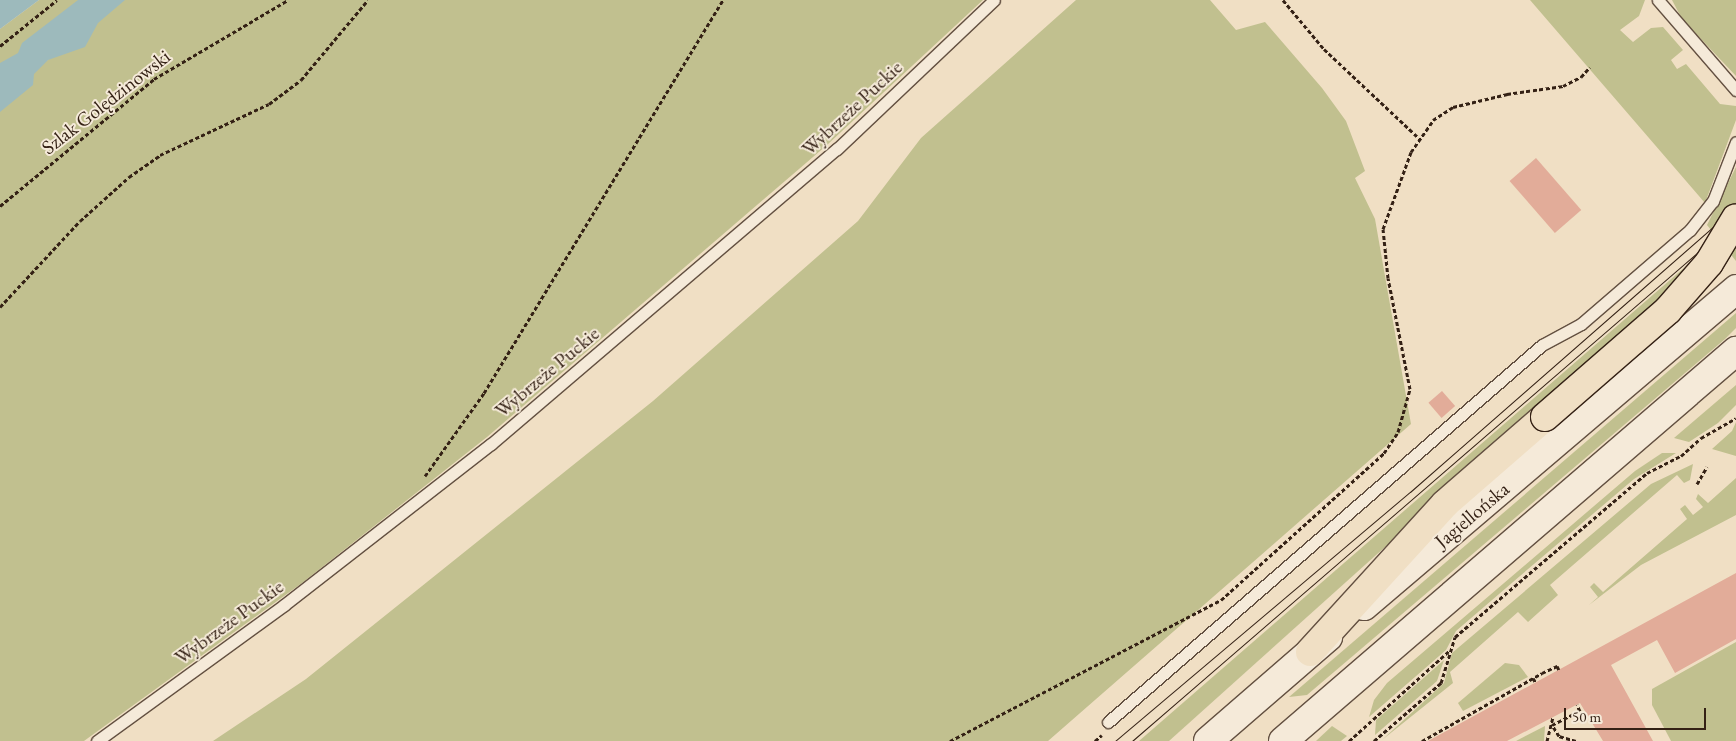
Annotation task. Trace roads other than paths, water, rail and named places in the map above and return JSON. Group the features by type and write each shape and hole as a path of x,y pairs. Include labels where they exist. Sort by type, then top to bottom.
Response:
{"highway":[{"path":"1310,652 1445,504 1668,310 1708,263 1736,218"}],"main road":[{"name":"Jagiellońska","path":"1208,741 1736,289"},
{"path":"1283,741 1736,351"}],"lane":[{"name":"Wybrzeże Puckie","path":"97,741 284,605 498,437 837,149 994,0"},
{"path":"1658,0 1736,90"},
{"path":"1108,722 1542,345 1581,324 1690,230 1713,201 1736,142"}],"water":[{"path":"0,0 39,0 0,29"},
{"path":"78,0 125,0 98,23 85,47 48,60 34,74 33,85 0,112 0,63 18,53 22,43"}],"tram line":[{"path":"1115,741 1410,492 1736,207"},
{"path":"1132,741 1736,219"}]}
